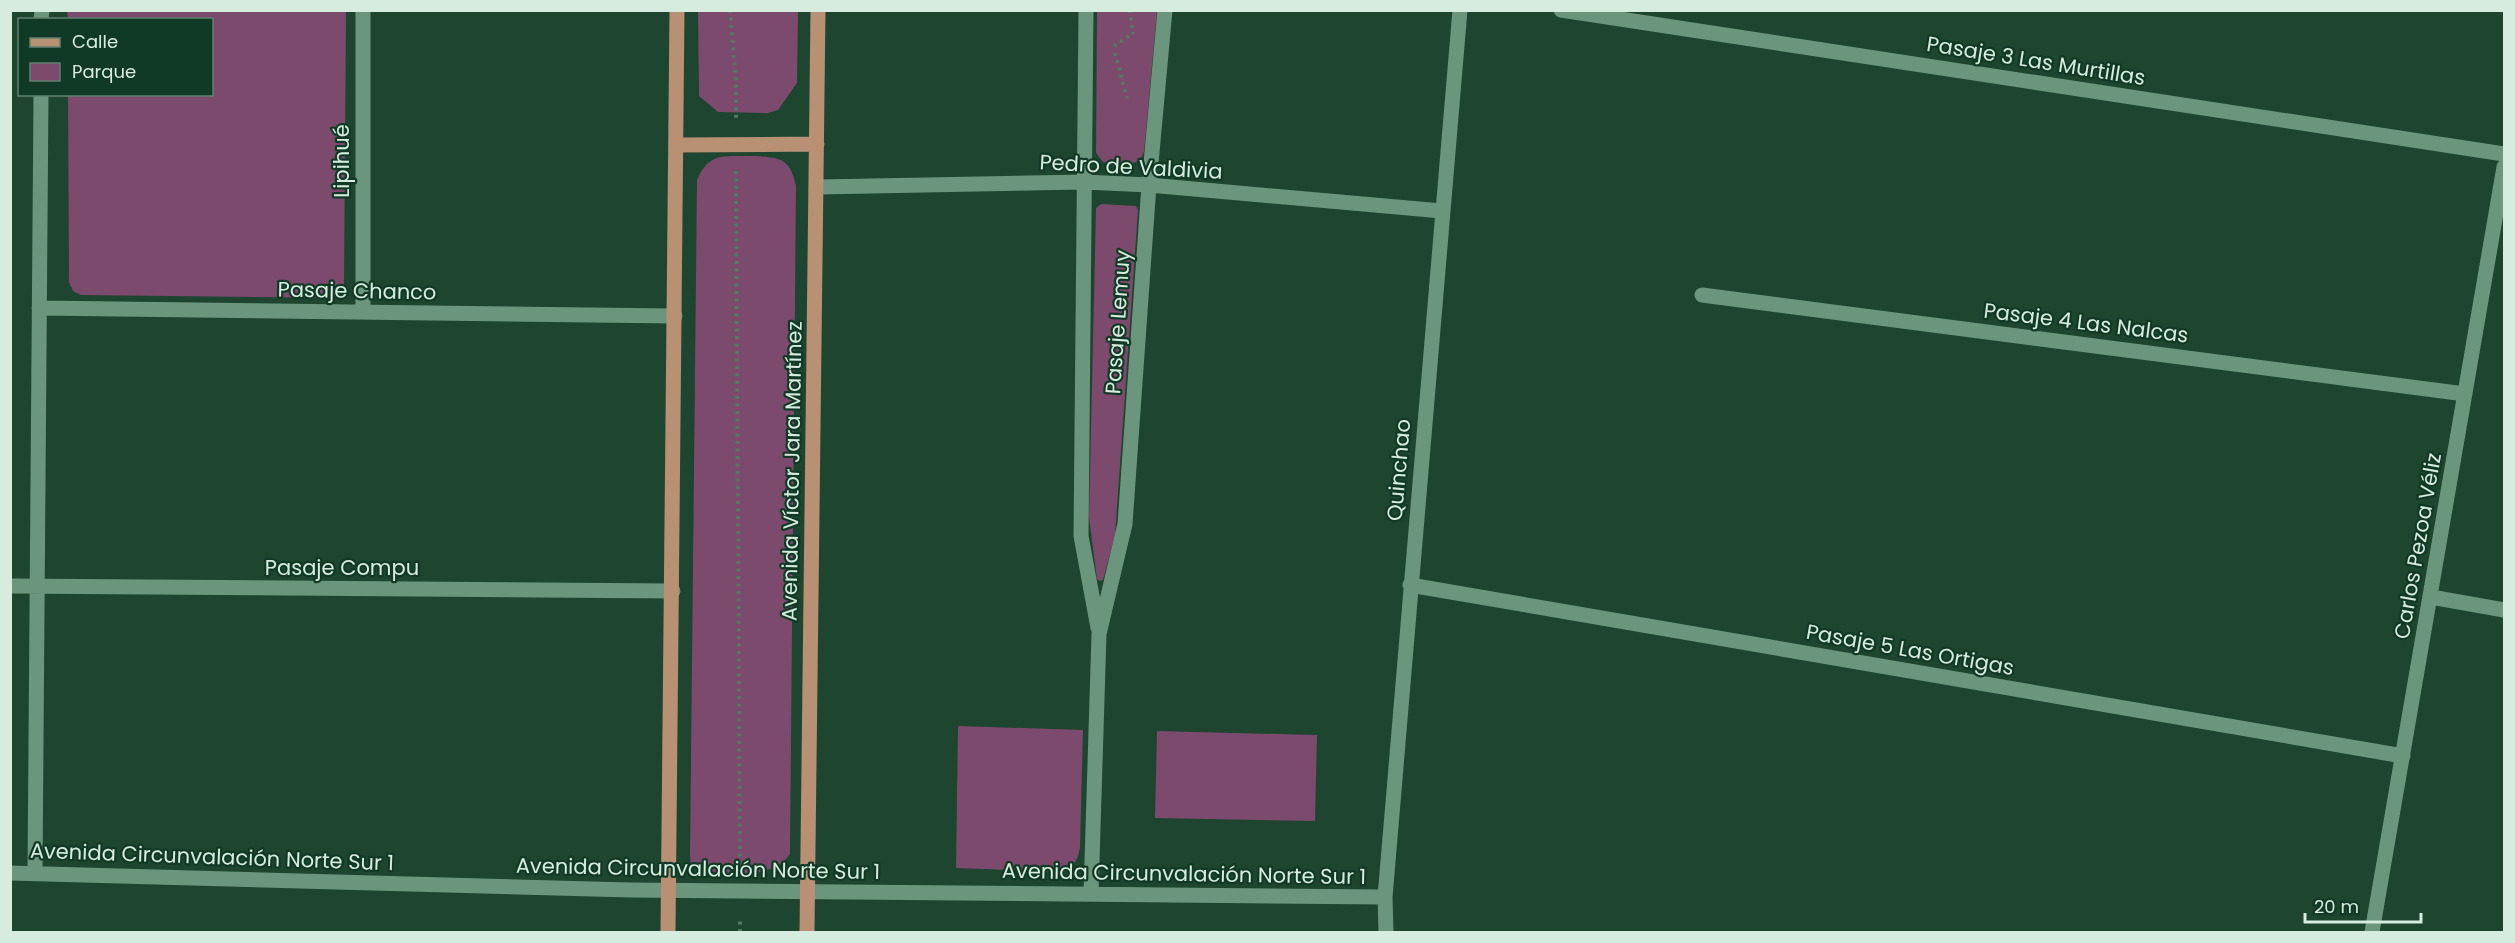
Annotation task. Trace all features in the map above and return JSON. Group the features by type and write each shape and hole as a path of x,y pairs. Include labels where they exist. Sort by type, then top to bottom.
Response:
{"main road":[{"path":"668,933 677,10"},
{"name":"Avenida Víctor Jara Martínez","path":"807,933 818,10"},
{"path":"676,145 817,144"}],"street":[{"name":"Lipihué","path":"363,10 363,312"},
{"name":"Pasaje Lemuy","path":"1086,10 1081,536 1099,634"},
{"name":"Pasaje Lemuy","path":"1091,894 1099,634 1125,524 1149,185 1165,10"},
{"name":"Quinchao","path":"1386,933 1385,897 1410,585 1460,10"},
{"name":"Pasaje 3 Las Murtillas","path":"1562,10 2505,154"},
{"path":"35,873 41,96"},
{"name":"Carlos Pezoa Véliz","path":"2372,933 2505,167"},
{"name":"Pedro de Valdivia","path":"817,187 1084,182 1149,185 1442,211"},
{"name":"Pasaje 4 Las Nalcas","path":"1702,295 2465,394"},
{"name":"Pasaje Chanco","path":"39,308 675,316"},
{"name":"Pasaje 5 Las Ortigas","path":"1410,585 2403,756"},
{"name":"Pasaje Compu","path":"10,586 673,591"},
{"path":"2431,597 2505,610"},
{"name":"Avenida Circunvalación Norte Sur 1","path":"10,873 668,891 1385,897"}],"path":[{"path":"730,10 736,82 740,933"},
{"path":"1114,46 1133,33"}],"green space":[{"path":"67,11 346,11 344,284 340,293 332,298 81,295 73,291 69,282 68,96 213,96 213,18 68,18"},
{"path":"698,11 798,11 797,83 778,110 768,113 718,112 699,96"},
{"path":"1097,11 1157,11 1144,152 1141,158 1132,164 1103,162 1096,153"},
{"path":"728,156 756,156 783,161 791,170 796,186 790,854 782,863 771,869 729,874 691,866 690,856 697,180 702,170 713,159"},
{"path":"1101,204 1136,206 1138,210 1115,535 1103,580 1100,581 1097,579 1089,517 1096,208"},
{"path":"958,726 1083,730 1080,847 1076,861 1065,872 956,868"},
{"path":"1157,731 1317,735 1315,821 1155,818"}]}
